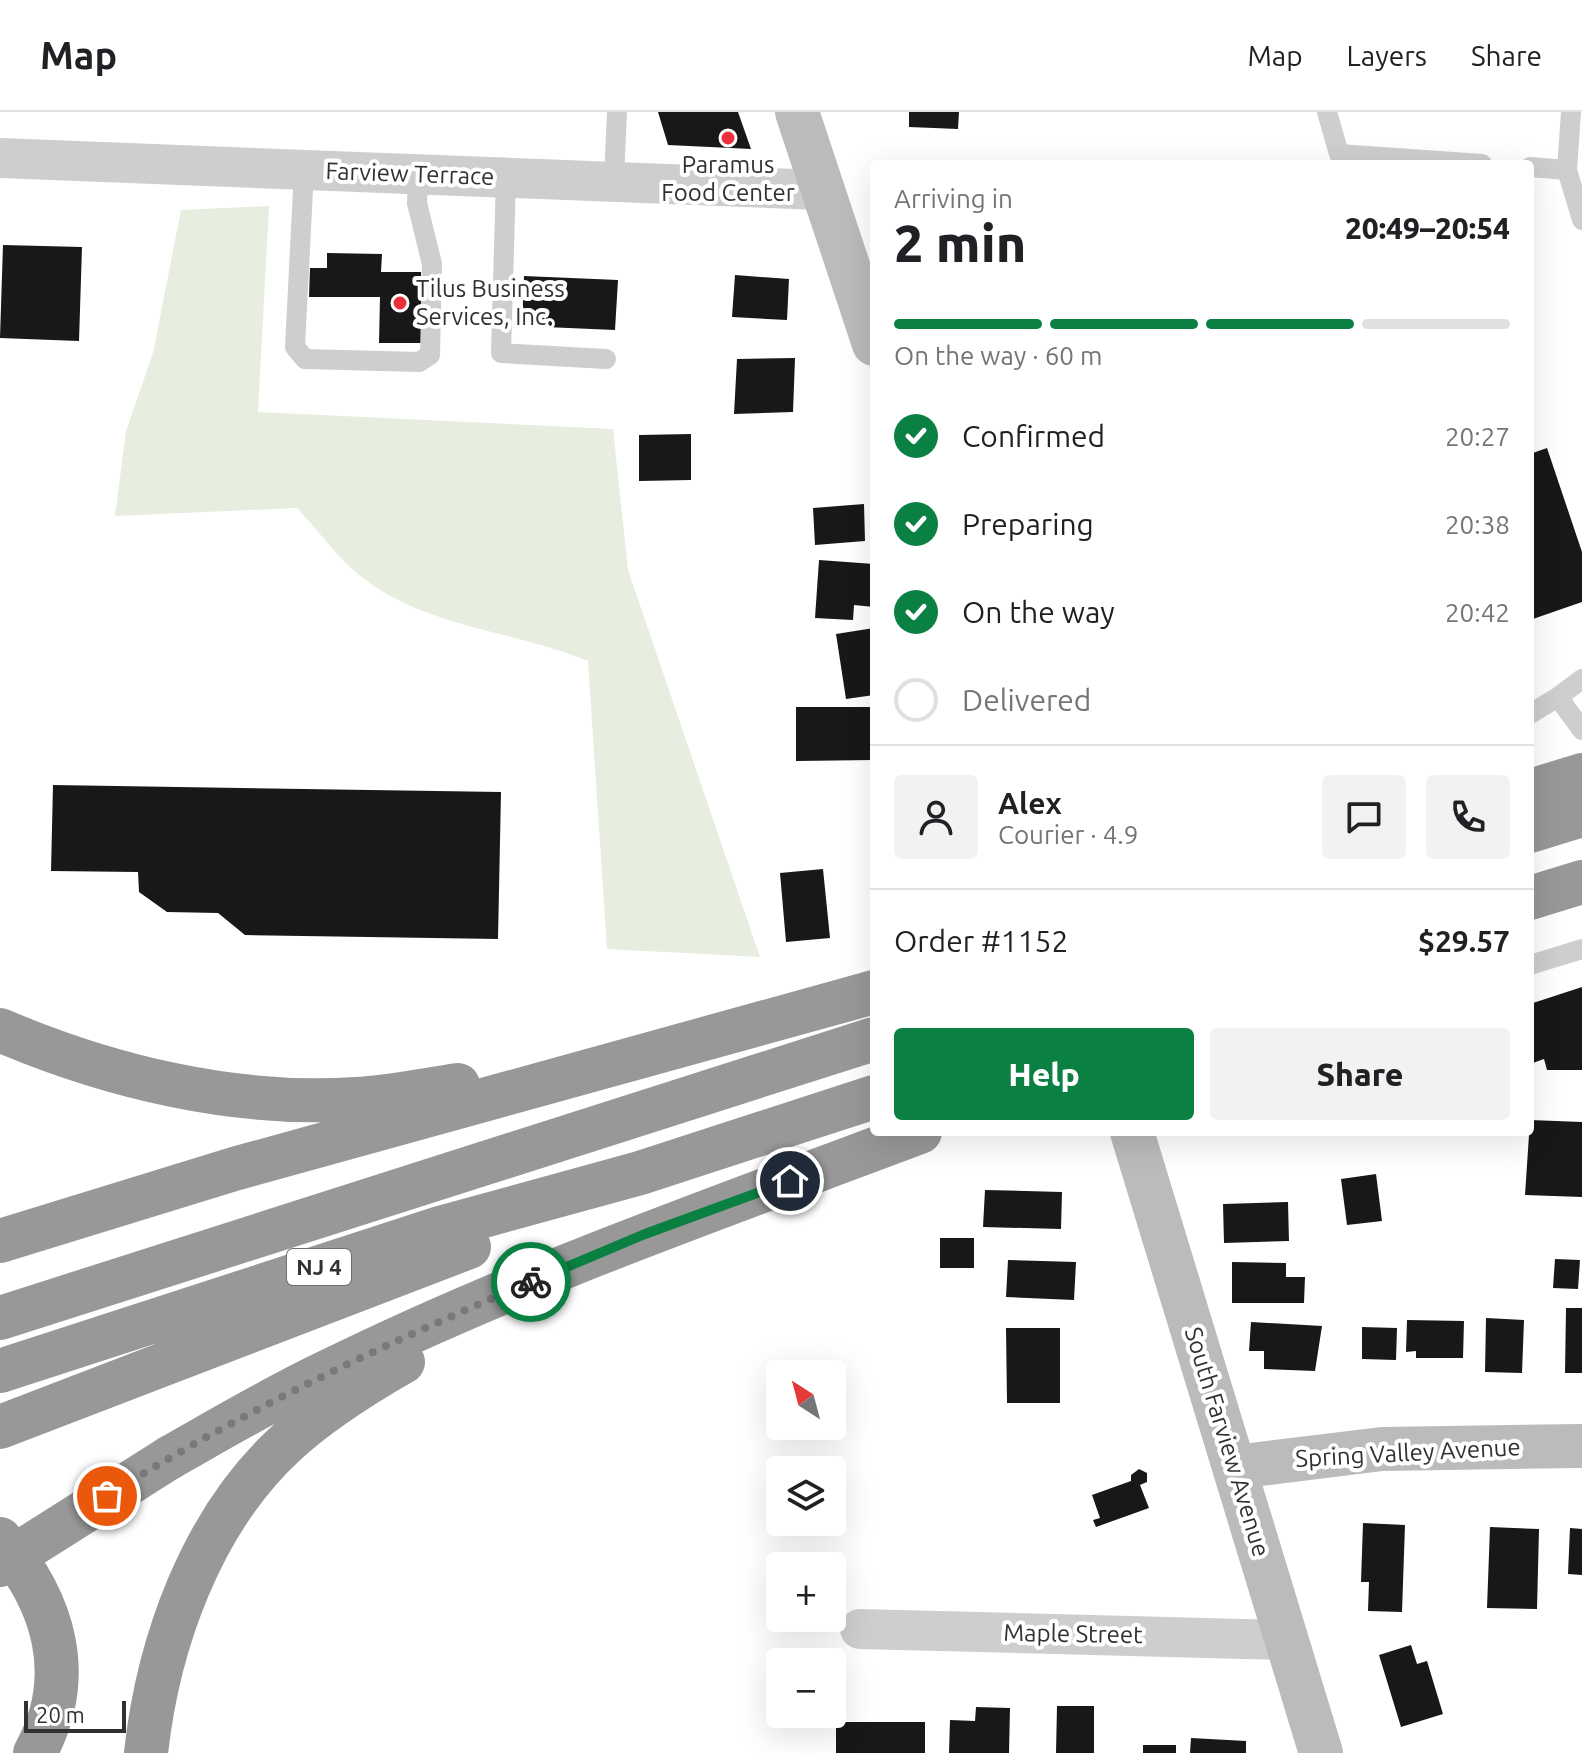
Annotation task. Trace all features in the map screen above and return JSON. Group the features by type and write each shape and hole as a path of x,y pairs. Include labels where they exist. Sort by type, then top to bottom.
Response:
{"highway":[{"path":"1534,790 1582,775"},
{"path":"1534,830 1582,815"},
{"path":"1534,897 1582,882"},
{"path":"0,1241 234,1169 870,993"},
{"path":"0,1030 78,1060 140,1077 253,1097 356,1099 580,1074"},
{"name":"NJ 4","path":"0,1318 870,1040"},
{"name":"NJ 4","path":"0,1371 440,1228 640,1173 870,1098"},
{"path":"0,1565 169,1458 328,1371 423,1326 645,1234 909,1136"},
{"path":"0,1427 307,1306 438,1260 640,1173"},
{"path":"146,1753 152,1706 164,1660 192,1581 233,1505 282,1446 317,1417 393,1368 645,1234"},
{"path":"0,1539 23,1565 39,1591 58,1650 58,1679 52,1713 35,1753"}],"street":[{"path":"797,112 870,330"},
{"name":"Farview Terrace","path":"0,158 418,175 614,179 821,190"},
{"name":"South Farview Avenue","path":"1133,1136 1321,1753"},
{"name":"Spring Valley Avenue","path":"1235,1467 1382,1449 1582,1446"},
{"name":"Maple Street","path":"860,1629 1286,1640"}],"lane":[{"path":"614,179 617,112"},
{"path":"1327,112 1339,154 1425,160"},
{"path":"1571,112 1567,170 1582,220"},
{"path":"1534,167 1567,170"},
{"path":"304,170 295,347 305,359 419,362 430,355 432,264 417,203 418,175"},
{"path":"506,178 501,353 606,359"},
{"path":"1534,712 1582,679"},
{"path":"1558,697 1582,730"},
{"path":"1534,964 1582,949"}],"green space":[{"path":"269,206 258,412 613,429 628,570 760,957 607,949 588,661 444,619 389,595 364,579 337,554 297,508 115,516 126,431 153,353 181,210"}],"building":[{"path":"658,112 738,112 751,149 668,145"},
{"path":"909,112 959,112 958,129 909,127"},
{"path":"3,245 82,247 79,341 0,338"},
{"name":"Tilus Business Services, Inc.","path":"327,253 382,254 381,272 421,272 421,343 379,343 380,297 309,297 310,268 327,268"},
{"path":"735,275 789,279 787,320 732,317"},
{"path":"524,276 618,280 615,330 522,326"},
{"path":"795,358 793,412 734,414 737,359"},
{"path":"691,434 691,480 639,481 639,435"},
{"path":"1547,448 1582,552 1582,602 1534,619 1534,453"},
{"path":"864,504 865,541 815,545 813,508"},
{"path":"819,560 870,564 870,607 854,605 853,620 815,618"},
{"path":"870,629 870,696 846,699 836,634"},
{"path":"796,707 870,707 870,760 796,761"},
{"path":"53,785 501,792 498,939 245,935 218,913 167,912 139,892 138,872 51,871"},
{"path":"823,869 830,938 786,942 780,873"},
{"path":"1582,987 1582,1070 1547,1070 1544,1059 1534,1063 1534,1003"},
{"path":"1534,1120 1582,1122 1582,1197 1525,1195 1529,1136 1534,1136"},
{"path":"1376,1174 1382,1221 1347,1225 1341,1179"},
{"path":"985,1190 1062,1192 1061,1229 983,1227"},
{"path":"1288,1202 1289,1241 1224,1243 1223,1204"},
{"path":"940,1238 974,1238 974,1268 940,1268"},
{"path":"1555,1259 1580,1260 1578,1289 1553,1288"},
{"path":"1008,1260 1076,1262 1074,1300 1006,1297"},
{"path":"1232,1262 1286,1263 1286,1277 1305,1277 1304,1303 1232,1303"},
{"path":"1566,1308 1582,1308 1582,1373 1565,1373"},
{"path":"1486,1318 1524,1320 1522,1373 1485,1372"},
{"path":"1407,1320 1464,1321 1463,1358 1416,1358 1416,1351 1406,1352"},
{"path":"1251,1322 1322,1326 1315,1371 1264,1369 1264,1351 1249,1351"},
{"path":"1362,1327 1397,1328 1396,1360 1362,1359"},
{"path":"1006,1328 1060,1328 1060,1403 1007,1403"},
{"path":"1139,1469 1147,1473 1147,1482 1140,1485 1149,1508 1096,1527 1093,1520 1100,1518 1092,1495 1131,1481 1131,1475"},
{"path":"1363,1523 1405,1525 1402,1612 1368,1611 1369,1582 1361,1582"},
{"path":"1490,1527 1539,1529 1537,1609 1487,1608"},
{"path":"1570,1528 1582,1529 1582,1575 1568,1574"},
{"path":"1411,1645 1417,1664 1427,1661 1443,1714 1401,1727 1379,1655"},
{"path":"1057,1706 1094,1706 1094,1753 1056,1753"},
{"path":"976,1707 1010,1708 1009,1753 949,1753 950,1720 975,1721"},
{"path":"846,1722 925,1722 925,1753 836,1753 836,1728 846,1728"},
{"path":"1191,1738 1246,1741 1246,1753 1190,1753"},
{"path":"1143,1745 1176,1745 1176,1753 1143,1753"}],"way so far":[{"path":"107,1496 169,1458 328,1371 423,1326 531,1282"}],"place":[{"name":"Paramus Food Center","path":"728,138"},
{"name":"Tilus Business Services, Inc.","path":"400,303"}],"route":[{"path":"531,1282 645,1234 790,1181"}]}
